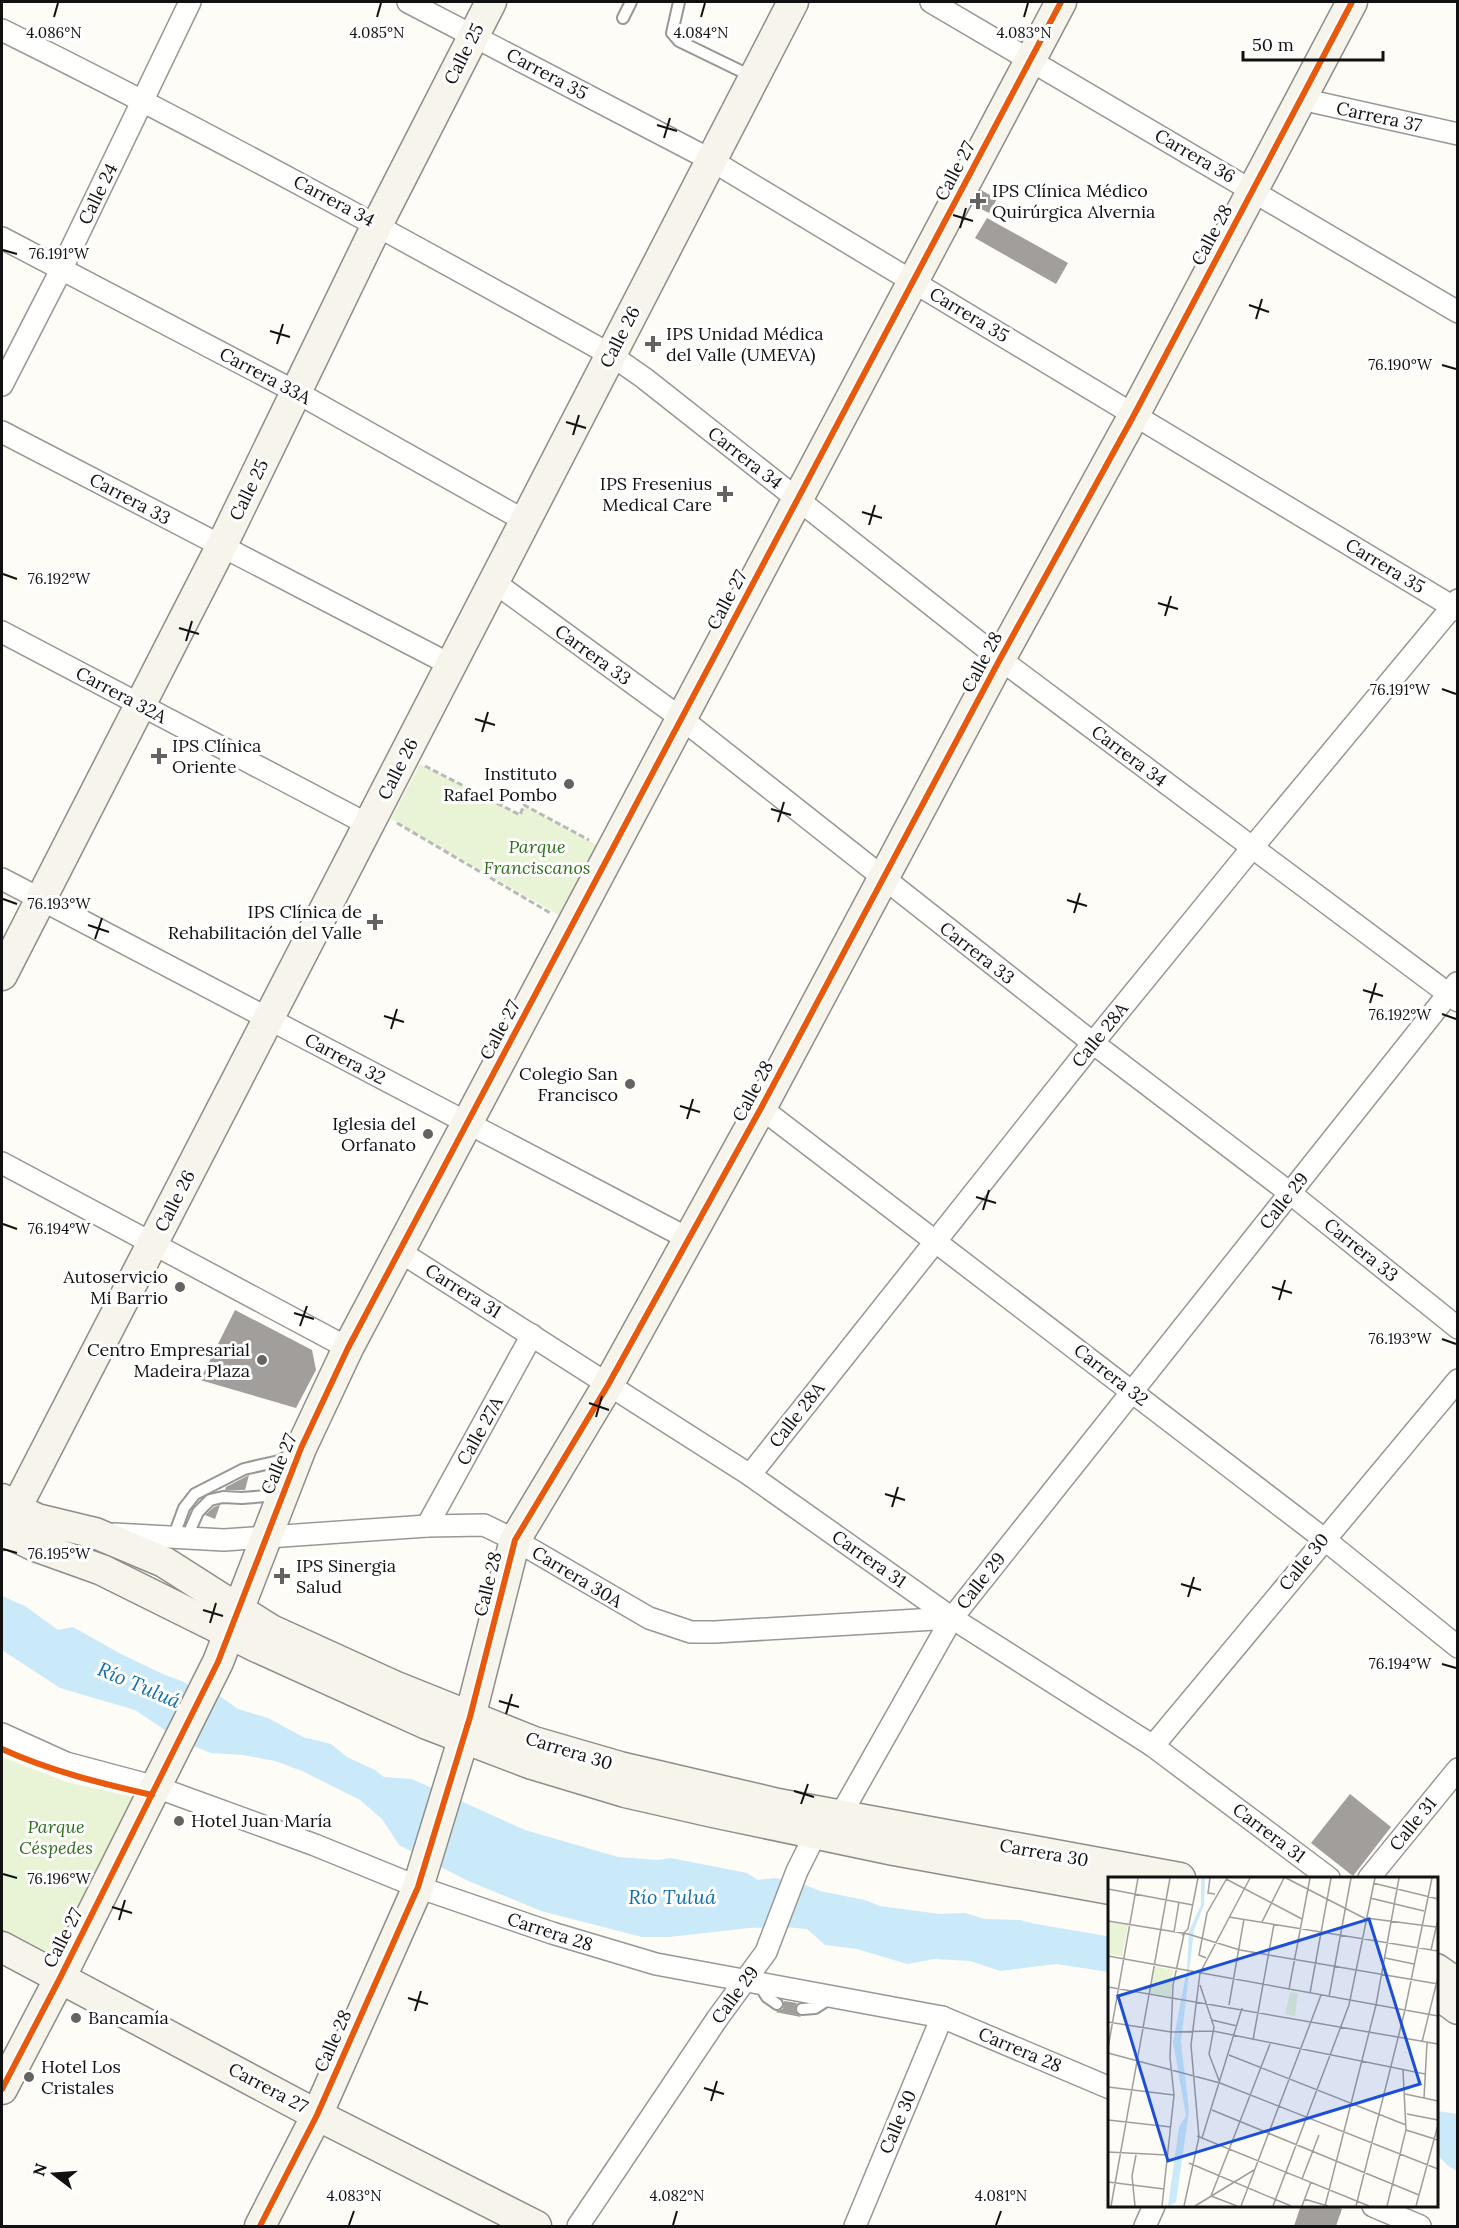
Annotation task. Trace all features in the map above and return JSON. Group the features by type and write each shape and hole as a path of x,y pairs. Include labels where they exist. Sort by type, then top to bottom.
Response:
{"street":[{"name":"Calle 24","path":"2,385 61,270 190,2"},
{"name":"Carrera 35","path":"408,2 711,160 1456,606"},
{"name":"Calle 25","path":"2,975 221,547 377,225 491,2"},
{"name":"Calle 26","path":"5,1521 153,1244 793,2"},
{"name":"Carrera 36","path":"931,2 1458,312"},
{"name":"Calle 27","path":"2,2089 218,1662 301,1448 348,1348 1061,2"},
{"name":"Calle 28","path":"260,2226 317,2115 421,1879 454,1775 515,1540 608,1384 761,1108 1000,659 1134,415 1352,2"},
{"name":"Carrera 34","path":"2,30 143,100 377,225 611,355 644,378 1000,659 1252,848 1454,992"},
{"name":"Carrera 37","path":"1300,99 1458,134"},
{"name":"Carrera 33A","path":"2,238 296,392 525,521"},
{"name":"Carrera 33","path":"2,432 451,665"},
{"name":"Carrera 33","path":"494,582 682,718 883,879 1290,1193 1458,1328"},
{"name":"Calle 28A","path":"750,1475 1093,1043 1252,848 1456,606"},
{"name":"Carrera 32A","path":"2,632 140,705 372,818"},
{"name":"Carrera 32","path":"2,879 689,1239"},
{"name":"Calle 29","path":"578,2226 717,2019 752,1982 797,1871 828,1825 952,1618 1290,1193 1454,992"},
{"name":"Carrera 32","path":"761,1108 1324,1539 1458,1647"},
{"path":"2,1163 348,1348"},
{"name":"Carrera 31","path":"399,1251 750,1475 952,1618 1153,1746 1328,1877"},
{"name":"Calle 27A","path":"427,1526 532,1335"},
{"name":"Calle 30","path":"1153,1746 1458,1380"},
{"name":"Carrera 30","path":"5,1521 49,1523 95,1533 164,1562 235,1621 310,1672 467,1728 542,1767 625,1792 1173,1877"},
{"name":"Carrera 30","path":"5,1521 35,1546 235,1621"},
{"name":"Carrera 30A","path":"95,1533 224,1540 427,1526 484,1525 515,1540 648,1618 691,1632 952,1618"},
{"name":"Carrera 28","path":"2,1734 66,1763 156,1787 315,1845 421,1879 525,1924 629,1957 942,2017 1108,2087"},
{"name":"Calle 31","path":"1370,1877 1458,1769"},
{"name":"Carrera 30","path":"828,1825 1108,1889"},
{"name":"Carrera 27","path":"2,1947 317,2115 536,2226"},
{"path":"1438,1970 1458,1984"},
{"path":"1438,1994 1458,2008"},
{"name":"Calle 30","path":"855,2226 942,2017"},
{"path":"1145,2226 1153,2207"},
{"path":"1377,2207 1414,2225"}],"lane":[{"path":"623,18 631,2"},
{"path":"679,2 672,33 679,41 754,78"},
{"path":"179,1539 184,1508 195,1494 244,1469 279,1461 301,1448"},
{"path":"179,1539 198,1512 210,1500 223,1497 242,1498 282,1494"},
{"path":"752,1982 777,2004"},
{"path":"802,2009 815,2008 832,1997"}],"path":[{"path":"404,756 520,815 524,805 611,852"},
{"path":"372,818 572,925"}],"green space":[{"name":"Parque Franciscanos","path":"420,764 520,815 525,806 597,845 559,915 391,819"},
{"name":"Parque Céspedes","path":"2,1757 67,1782 137,1798 51,1966 2,1939"}],"water":[{"name":"Río Tuluá","path":"2,1596 25,1606 58,1630 73,1627 121,1654 195,1689 207,1687 238,1709 268,1718 303,1737 331,1744 347,1757 375,1770 384,1777 412,1779 525,1830 618,1857 658,1860 671,1858 747,1873 758,1880 773,1878 793,1880 820,1891 865,1900 880,1906 940,1914 965,1913 985,1919 1020,1920 1106,1936 1108,1937 1108,1972 1056,1964 1000,1971 970,1961 934,1959 907,1964 857,1949 825,1945 807,1929 785,1927 749,1928 669,1937 642,1937 541,1911 466,1880 399,1845 382,1819 360,1800 302,1771 275,1761 243,1755 211,1753 181,1741 135,1710 60,1688 2,1650"},
{"path":"1438,2111 1457,2114 1457,2171 1447,2165 1438,2155"}],"building":[{"path":"981,190 997,199 989,213 973,205"},
{"path":"987,218 1068,263 1056,284 975,238"},
{"name":"Centro Empresarial Madeira Plaza","path":"235,1310 312,1350 316,1370 296,1408 200,1380"},
{"path":"249,1475 245,1490 225,1490 226,1487"},
{"path":"220,1505 215,1519 205,1515 214,1507"},
{"path":"1350,1794 1391,1827 1353,1876 1311,1843"},
{"path":"784,2001 797,2003 795,2010 801,2017 775,2012 783,2009"},
{"path":"1300,2207 1342,2209 1336,2226 1294,2226"}],"cycle path":[{"path":"2,2089 218,1662 301,1448 348,1348 1061,2"},
{"path":"260,2226 317,2115 418,1887 470,1717 515,1540 608,1385 761,1108 1000,659 1134,415 1352,2"},
{"path":"2,1749 57,1770 152,1795"}],"place":[{"name":"IPS Clínica Médico Quirúrgica Alvernia","path":"978,201"},
{"name":"IPS Unidad Médica del Valle (UMEVA)","path":"653,344"},
{"name":"IPS Fresenius Medical Care","path":"725,494"},
{"name":"IPS Clínica Oriente","path":"159,756"},
{"name":"Instituto Rafael Pombo","path":"569,784"},
{"name":"IPS Clínica de Rehabilitación del Valle","path":"375,922"},
{"name":"Colegio San Francisco","path":"630,1084"},
{"name":"Iglesia del Orfanato","path":"428,1134"},
{"name":"Autoservicio Mi Barrio","path":"180,1287"},
{"name":"Centro Empresarial Madeira Plaza","path":"262,1360"},
{"name":"IPS Sinergia Salud","path":"282,1576"},
{"name":"Hotel Juan María","path":"179,1821"},
{"name":"Bancamía","path":"76,2018"},
{"name":"Hotel Los Cristales","path":"29,2077"}]}
